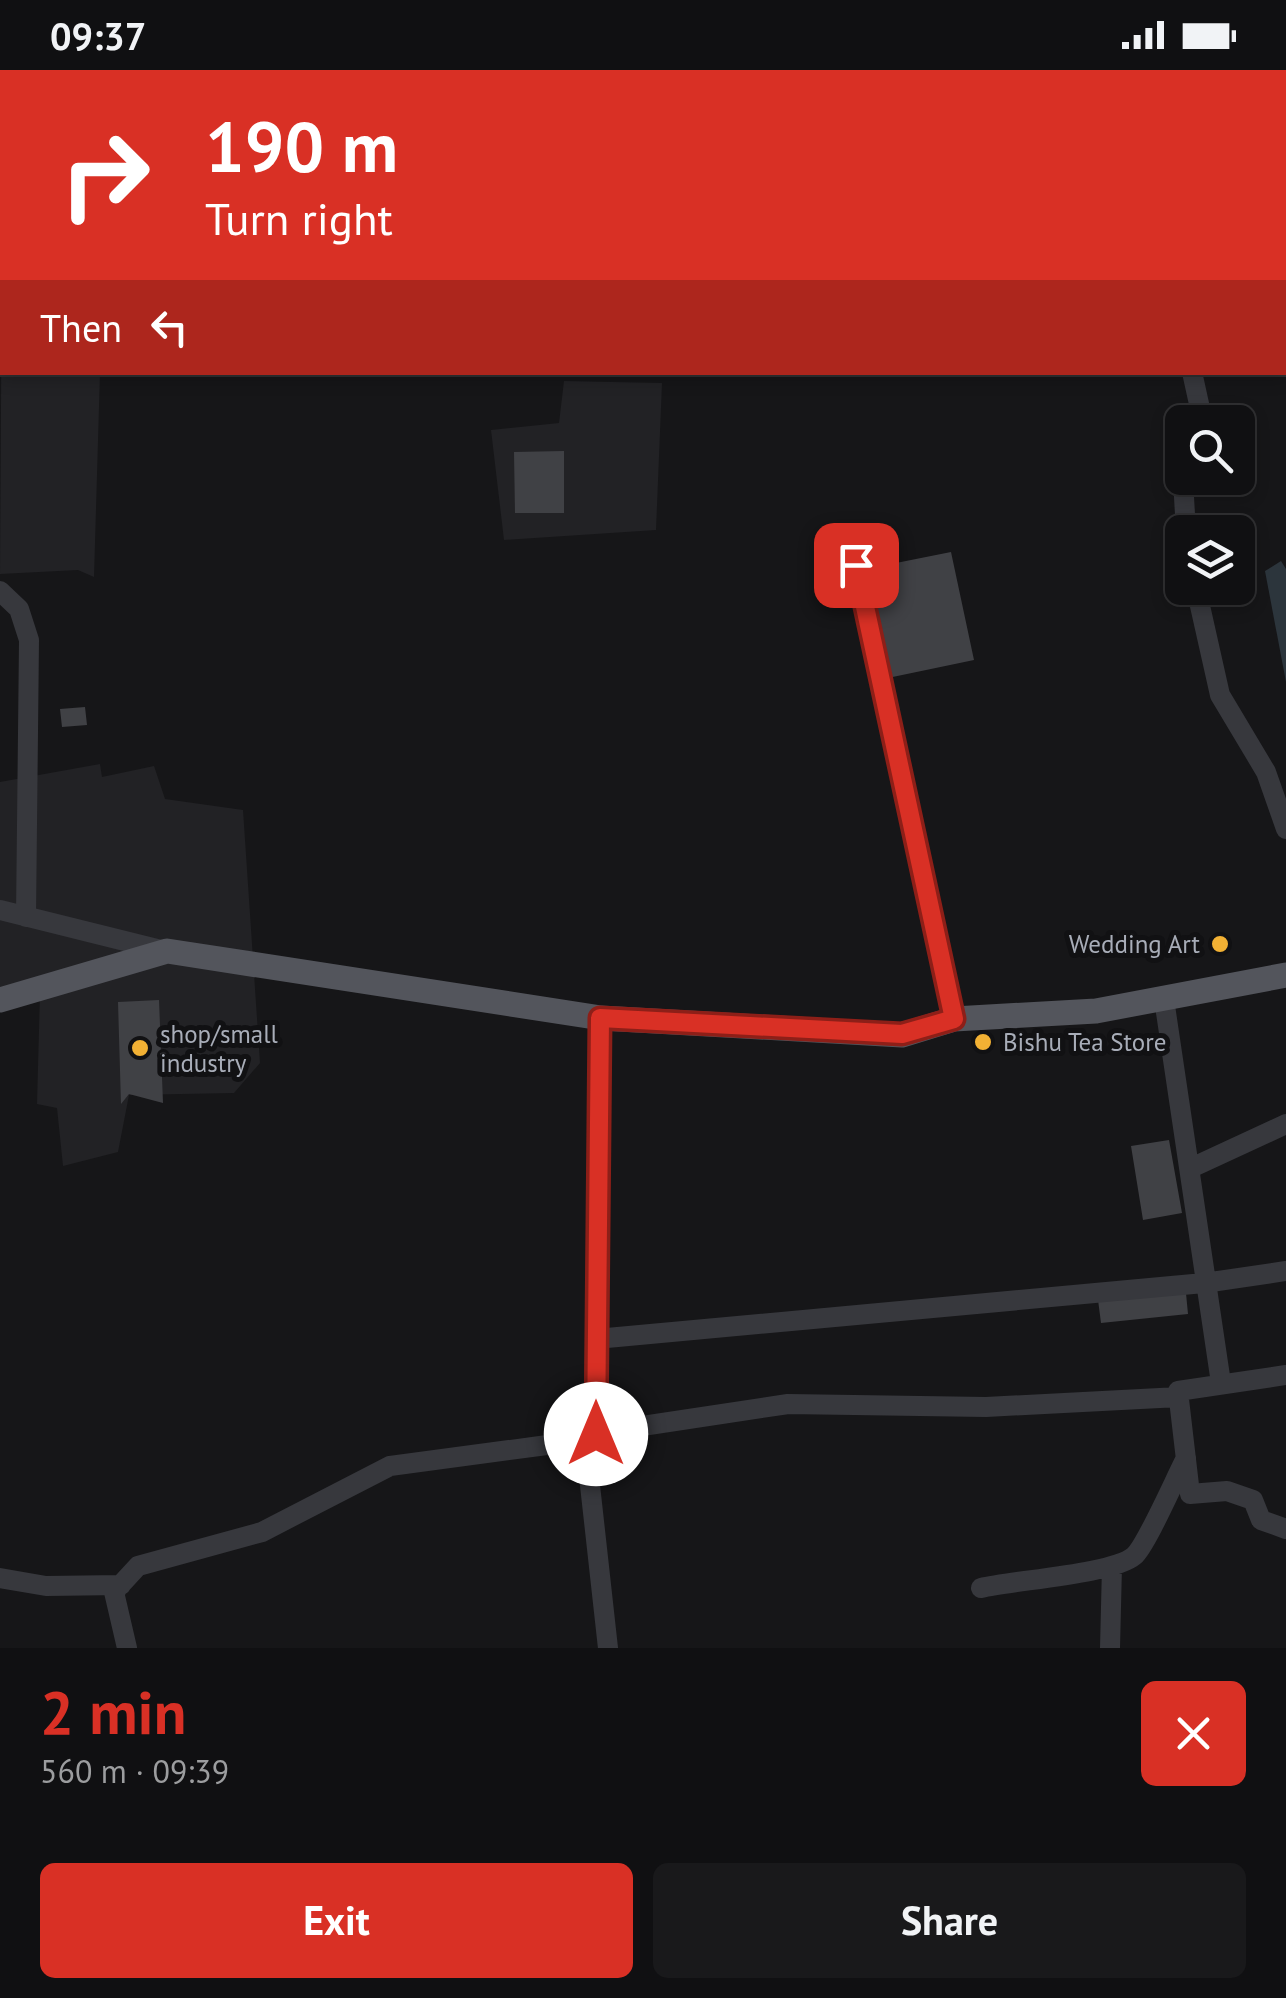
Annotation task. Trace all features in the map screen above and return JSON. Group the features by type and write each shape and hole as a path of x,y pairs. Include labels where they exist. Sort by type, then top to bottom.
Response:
{"main road":[{"path":"0,1000 167,951 600,1018 902,1034 954,1019 1096,1012 1286,976"}],"street":[{"path":"1193,375 1199,405"},
{"path":"856,565 954,1019"},
{"path":"0,591 20,608 29,640 26,917"},
{"path":"1200,605 1220,694 1266,772 1286,829"},
{"path":"0,910 167,951"},
{"path":"1164,998 1221,1383"},
{"path":"600,1018 596,1340 590,1432 608,1648"},
{"path":"1191,1168 1286,1124"},
{"path":"596,1340 1204,1283 1286,1270"},
{"path":"1286,1375 1178,1391 1190,1494 1227,1491 1252,1500 1261,1520 1286,1529"},
{"path":"127,1648 114,1592 138,1566 262,1532 390,1466 562,1444 590,1432 788,1404 986,1407 1179,1398"},
{"path":"982,1588 1112,1566 1135,1555 1186,1458"},
{"path":"1110,1648 1112,1566"},
{"path":"0,1578 46,1586 121,1584"}],"shaded area":[{"path":"1,375 100,375 94,577 78,570 0,574"},
{"path":"564,381 662,383 656,530 504,540 491,430 559,423"},
{"path":"1281,561 1286,569 1286,682 1265,571"},
{"path":"100,764 102,777 154,766 165,799 243,810 260,1063 234,1093 129,1095 118,1152 63,1166 57,1108 37,1104 40,993 0,1003 0,782"}],"building":[{"path":"564,451 564,513 515,513 514,452"},
{"path":"951,552 974,660 883,679 861,570"},
{"path":"85,707 87,725 62,727 60,709"},
{"name":"shop/small industry","path":"159,1000 163,1103 129,1094 121,1104 118,1002"},
{"path":"1169,1140 1182,1213 1143,1220 1131,1146"},
{"path":"1185,1283 1188,1314 1101,1323 1097,1292"}],"place":[{"name":"Wedding Art","path":"1220,944"},
{"name":"Bishu Tea Store","path":"983,1042"},
{"name":"shop/small industry","path":"140,1048"}],"route":[{"path":"596,1434 600,1018 902,1034 954,1019 856,565"}]}
